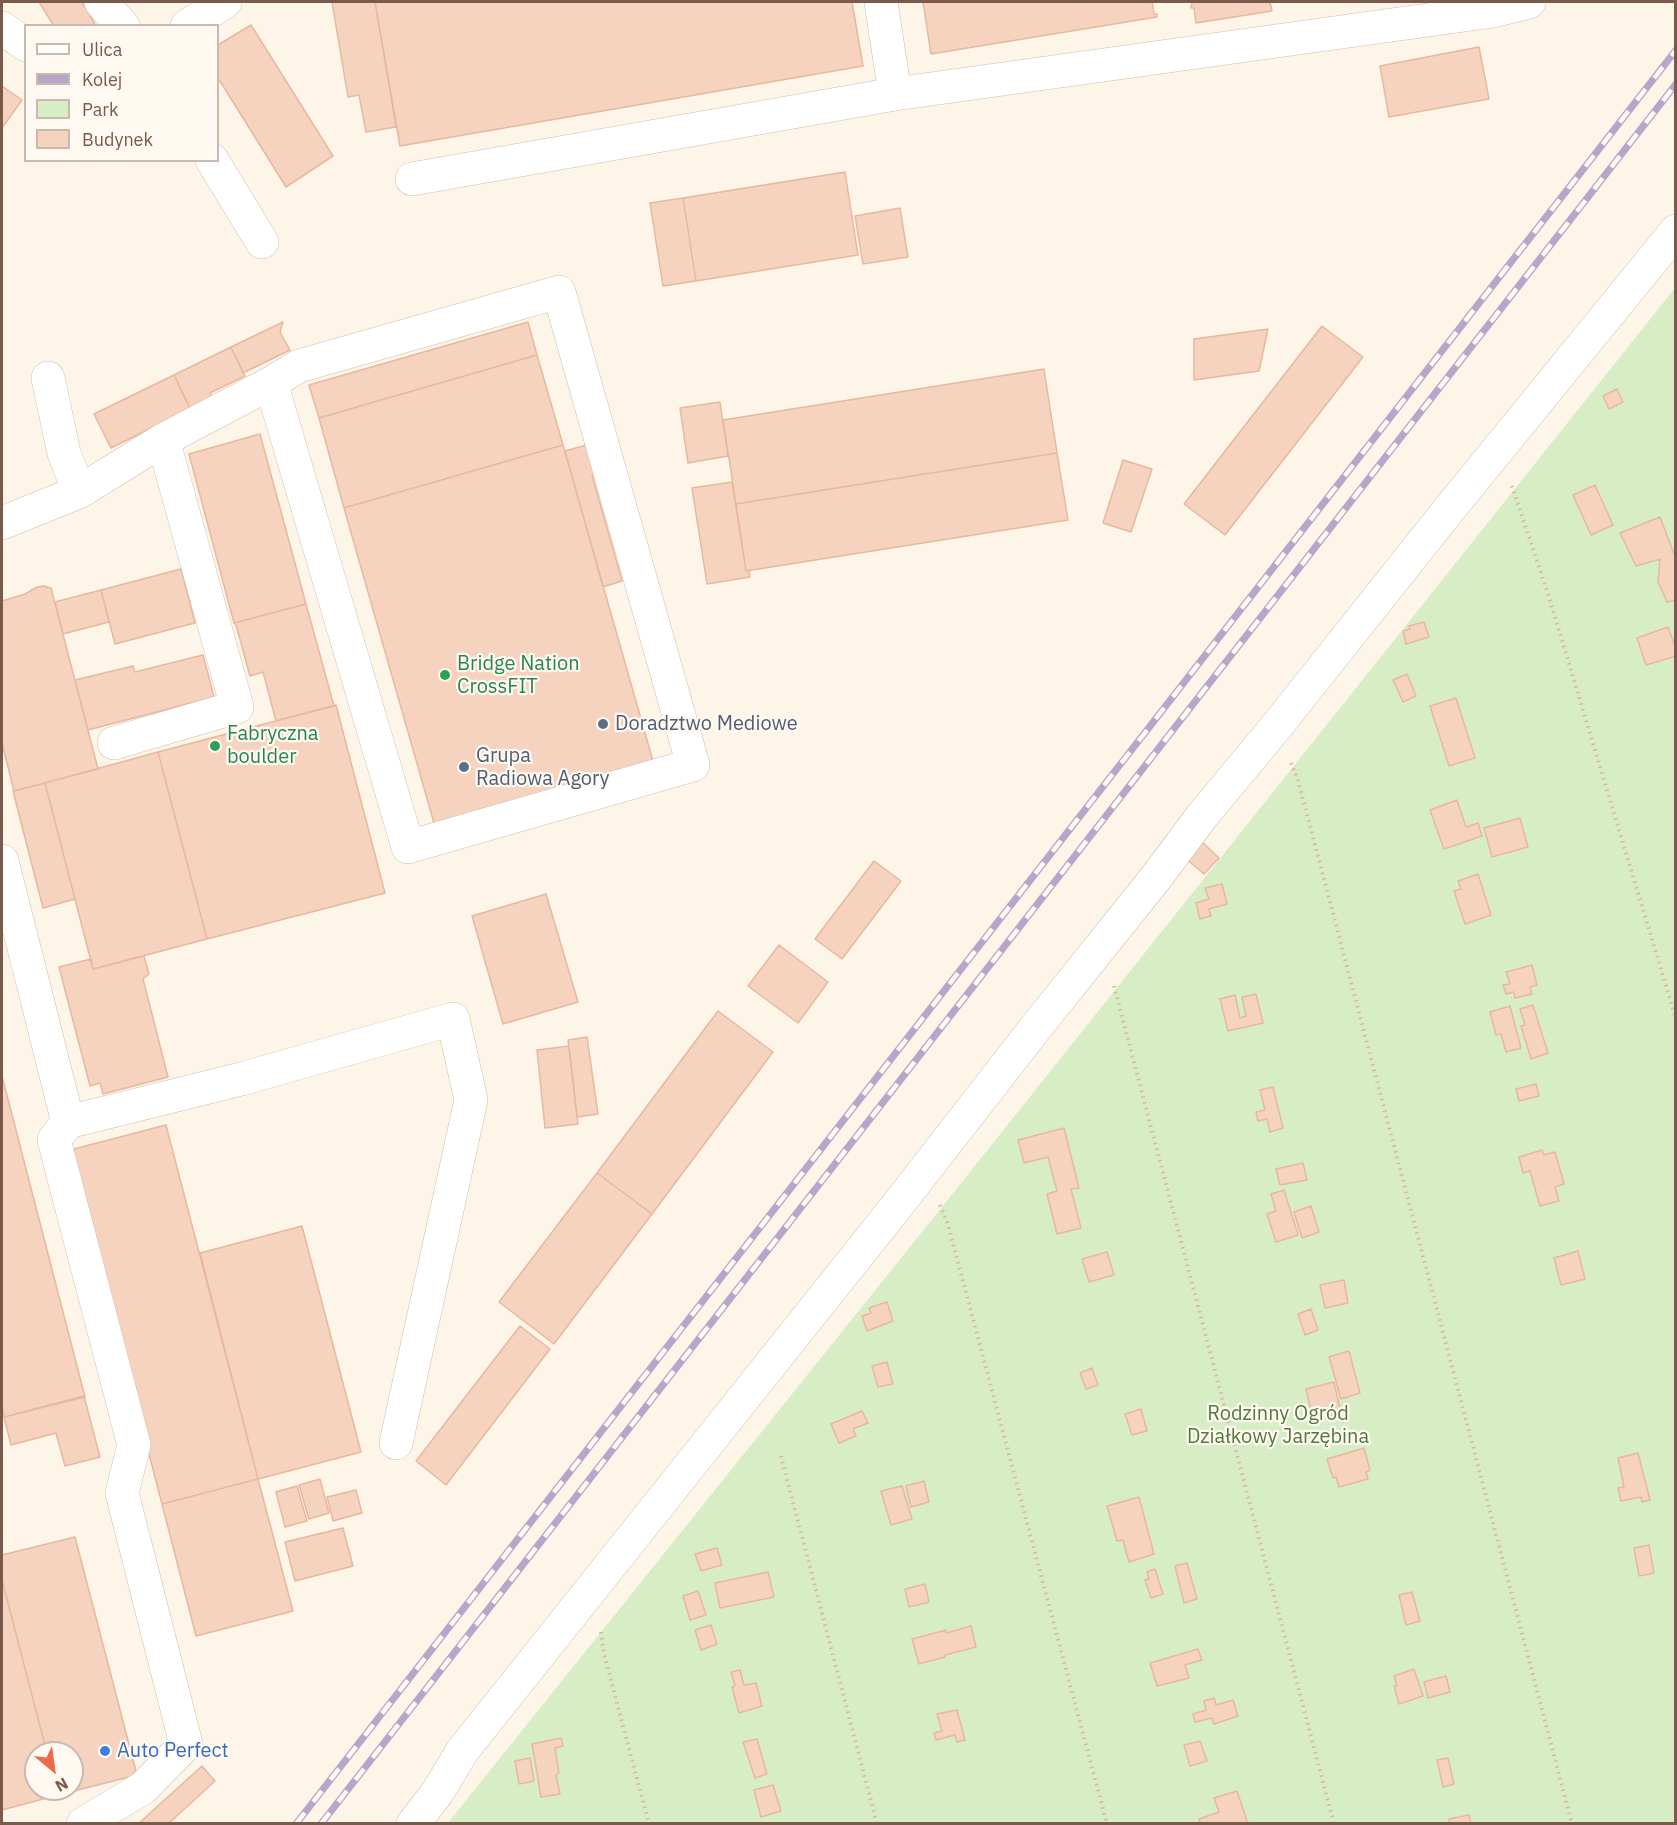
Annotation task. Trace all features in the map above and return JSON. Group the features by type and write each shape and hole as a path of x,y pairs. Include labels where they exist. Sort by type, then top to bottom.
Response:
{"lane":[{"path":"102,2 121,24"},
{"path":"191,24 225,2"},
{"path":"881,2 896,94"},
{"path":"412,179 896,94 1493,11 1529,2"},
{"path":"2,28 24,44"},
{"path":"213,162 261,242"},
{"path":"413,1824 437,1793 470,1741 900,1202 1202,816 1283,719 1676,231"},
{"path":"2,523 79,492 163,440 299,366 559,292 693,765 408,847 271,383"},
{"path":"48,378 64,453 79,492"},
{"path":"114,743 237,707 163,440"},
{"path":"2,861 68,1122"},
{"path":"83,1824 142,1788 186,1744 122,1493 134,1444 54,1140 68,1122 241,1079 453,1019 471,1100 396,1443"}],"path":[{"path":"1517,498 1594,742 1676,1019"},
{"path":"1298,780 1572,1824"},
{"path":"1118,1003 1334,1824"},
{"path":"947,1221 1107,1824"},
{"path":"781,1456 877,1824"},
{"path":"604,1654 649,1824"}],"green space":[{"name":"Rodzinny Ogród Działkowy Jarzębina","path":"1675,288 1675,1823 447,1824 942,1207"}],"building":[{"path":"39,2 82,2 95,24 53,24"},
{"path":"332,2 375,2 396,127 366,132 359,95 348,97"},
{"path":"375,2 852,2 863,66 400,146"},
{"path":"923,2 1152,2 1154,14 1157,14 1157,17 931,54"},
{"path":"1192,2 1270,2 1272,11 1196,23 1194,8 1191,8"},
{"path":"251,25 333,156 286,187 219,80 219,44"},
{"path":"1479,47 1489,99 1389,117 1380,66"},
{"path":"2,86 22,100 2,128"},
{"path":"845,172 858,255 696,281 683,198"},
{"path":"683,198 696,281 663,286 650,203"},
{"path":"900,208 908,257 863,264 855,216"},
{"path":"283,322 280,332 290,350 243,373 231,347"},
{"path":"528,322 537,355 319,418 309,385"},
{"path":"1322,326 1363,357 1225,535 1184,504"},
{"path":"1268,329 1259,371 1194,380 1194,339"},
{"path":"231,347 245,376 210,393 213,399 191,410 174,375"},
{"path":"537,355 563,445 344,508 319,418"},
{"path":"1044,369 1057,453 736,504 723,420"},
{"path":"174,375 190,409 111,448 94,414"},
{"path":"1617,389 1623,402 1609,409 1603,396"},
{"path":"720,402 728,456 688,463 680,408"},
{"path":"260,434 306,604 234,623 189,454"},
{"path":"601,441 609,471 592,475 622,581 603,587 565,451"},
{"path":"563,445 653,761 434,823 344,508"},
{"path":"1057,453 1068,520 746,571 736,504"},
{"path":"1123,460 1152,469 1131,532 1103,523"},
{"path":"732,482 746,571 749,570 750,577 707,584 692,488"},
{"path":"1595,485 1613,525 1591,535 1573,495"},
{"path":"1660,517 1676,559 1676,600 1667,602 1658,582 1660,559 1636,566 1620,533"},
{"path":"181,569 195,623 115,644 101,590"},
{"path":"44,586 51,588 98,769 14,791 2,743 2,601"},
{"path":"101,590 109,622 63,634 55,602"},
{"path":"306,604 334,706 276,721 263,672 250,676 234,623"},
{"path":"1424,622 1429,637 1406,644 1403,631 1410,629 1409,626"},
{"path":"1668,627 1676,649 1676,656 1646,665 1637,638"},
{"path":"203,655 214,697 88,730 75,680 133,666 135,672"},
{"path":"1407,674 1416,696 1403,702 1393,680"},
{"path":"1456,698 1475,758 1449,766 1430,706"},
{"path":"336,705 385,893 207,939 158,752"},
{"path":"158,752 207,939 93,969 45,783"},
{"path":"45,783 75,899 43,908 13,791"},
{"path":"1457,800 1466,827 1478,823 1482,836 1444,849 1430,810"},
{"path":"1520,818 1528,847 1492,857 1484,828"},
{"path":"1201,841 1219,858 1204,874 1185,858"},
{"path":"874,861 901,881 842,959 815,939"},
{"path":"1478,874 1491,915 1465,924 1454,891 1461,889 1458,881"},
{"path":"1222,884 1227,904 1209,909 1211,916 1200,919 1196,903 1209,899 1205,888"},
{"path":"546,894 578,1002 503,1024 472,916"},
{"path":"779,945 828,982 798,1023 748,986"},
{"path":"144,956 149,974 143,979 168,1077 103,1094 100,1083 90,1086 59,967 91,959 93,969"},
{"path":"1532,965 1537,985 1530,987 1532,994 1515,998 1514,992 1506,994 1503,985 1510,984 1506,972"},
{"path":"1256,994 1263,1023 1228,1031 1220,999 1235,995 1240,1018 1246,1016 1242,997"},
{"path":"1533,1005 1548,1053 1531,1059 1521,1026 1525,1025 1520,1009"},
{"path":"1510,1006 1521,1048 1506,1052 1501,1034 1496,1035 1490,1012"},
{"path":"718,1011 773,1052 652,1214 597,1173"},
{"path":"587,1037 598,1114 577,1117 568,1040"},
{"path":"569,1046 578,1124 545,1128 537,1050"},
{"path":"2,1076 85,1397 4,1417 2,1406"},
{"path":"1536,1084 1539,1096 1519,1101 1516,1089"},
{"path":"1273,1087 1283,1128 1270,1132 1267,1119 1258,1121 1256,1112 1265,1110 1260,1090"},
{"path":"166,1125 258,1479 162,1504 70,1150"},
{"path":"1064,1128 1079,1188 1071,1189 1081,1228 1057,1234 1047,1194 1057,1191 1048,1157 1024,1163 1018,1140"},
{"path":"1542,1150 1544,1155 1555,1152 1564,1184 1555,1187 1559,1201 1540,1206 1530,1171 1523,1173 1519,1157"},
{"path":"1303,1163 1307,1180 1280,1185 1276,1169"},
{"path":"597,1173 652,1214 554,1344 499,1302"},
{"path":"1284,1190 1298,1235 1276,1242 1267,1214 1276,1211 1271,1194"},
{"path":"1311,1206 1319,1232 1302,1238 1294,1212"},
{"path":"302,1226 361,1452 258,1479 200,1253"},
{"path":"1578,1251 1585,1279 1561,1285 1554,1258"},
{"path":"1107,1252 1114,1275 1089,1282 1082,1259"},
{"path":"1344,1280 1348,1303 1325,1308 1320,1285"},
{"path":"887,1302 893,1321 867,1331 862,1316 871,1313 869,1308"},
{"path":"1311,1309 1318,1330 1305,1335 1298,1314"},
{"path":"520,1326 550,1349 446,1485 416,1461"},
{"path":"1349,1351 1360,1393 1341,1399 1329,1357"},
{"path":"887,1362 893,1384 878,1387 872,1366"},
{"path":"1092,1368 1098,1385 1086,1389 1080,1373"},
{"path":"1334,1382 1341,1413 1313,1420 1306,1389"},
{"path":"84,1396 100,1457 65,1466 56,1433 11,1445 4,1417"},
{"path":"1141,1409 1147,1431 1132,1435 1125,1414"},
{"path":"862,1411 868,1423 853,1429 856,1436 839,1443 831,1424"},
{"path":"1364,1448 1370,1470 1366,1472 1368,1479 1339,1487 1336,1477 1333,1478 1327,1459"},
{"path":"1638,1453 1650,1500 1642,1502 1641,1497 1621,1501 1618,1488 1624,1487 1618,1458"},
{"path":"258,1479 293,1611 196,1636 162,1504"},
{"path":"320,1479 329,1513 309,1519 299,1485"},
{"path":"924,1481 929,1502 911,1507 906,1486"},
{"path":"297,1486 307,1521 285,1527 276,1492"},
{"path":"902,1486 912,1519 891,1525 881,1491"},
{"path":"356,1490 362,1513 333,1521 327,1497"},
{"path":"1139,1497 1154,1554 1129,1562 1123,1540 1117,1541 1107,1506"},
{"path":"343,1528 353,1566 295,1581 285,1542"},
{"path":"75,1537 137,1775 84,1788 84,1741 44,1741 2,1580 2,1555"},
{"path":"1649,1545 1654,1573 1639,1576 1634,1548"},
{"path":"717,1548 722,1565 701,1571 695,1554"},
{"path":"1187,1563 1197,1599 1184,1603 1175,1566"},
{"path":"1155,1569 1163,1594 1151,1598 1145,1580 1149,1579 1147,1572"},
{"path":"768,1572 774,1597 720,1608 715,1583"},
{"path":"2,1580 44,1741 24,1741 24,1801 36,1801 2,1810"},
{"path":"925,1584 929,1602 909,1607 905,1589"},
{"path":"698,1591 706,1615 690,1620 683,1596"},
{"path":"1412,1592 1420,1621 1406,1625 1399,1595"},
{"path":"711,1625 717,1644 701,1650 695,1630"},
{"path":"971,1626 976,1647 919,1664 912,1639"},
{"path":"1198,1649 1202,1660 1185,1665 1189,1678 1157,1686 1150,1663"},
{"path":"1414,1669 1423,1696 1399,1704 1394,1676"},
{"path":"740,1670 744,1685 756,1683 762,1706 739,1713 732,1687 735,1686 731,1672"},
{"path":"1446,1676 1450,1692 1428,1698 1424,1682"},
{"path":"1214,1698 1216,1705 1233,1700 1238,1716 1214,1724 1212,1718 1195,1722 1193,1714 1206,1710 1204,1701"},
{"path":"957,1710 965,1740 957,1742 955,1735 936,1740 934,1733 942,1731 937,1714"},
{"path":"561,1738 563,1746 555,1748 559,1773 556,1775 560,1794 541,1797 532,1744"},
{"path":"757,1739 767,1774 755,1778 743,1742"},
{"path":"1200,1741 1207,1761 1190,1766 1184,1745"},
{"path":"530,1758 534,1781 519,1784 515,1761"},
{"path":"1448,1758 1454,1784 1443,1787 1437,1760"},
{"path":"202,1766 215,1781 168,1824 138,1824"},
{"path":"773,1785 781,1811 761,1817 754,1790"},
{"path":"1237,1791 1248,1824 1200,1824 1199,1819 1219,1812 1214,1798"},
{"path":"1469,1815 1471,1824 1450,1824 1449,1819"}],"railway":[{"path":"296,1824 1676,50"},
{"path":"321,1824 1676,84"}],"place":[{"name":"Bridge Nation CrossFIT","path":"445,675"},
{"name":"Doradztwo Mediowe","path":"603,724"},
{"name":"Fabryczna boulder","path":"215,746"},
{"name":"Grupa Radiowa Agory","path":"464,767"},
{"name":"Auto Perfect","path":"105,1751"}]}
